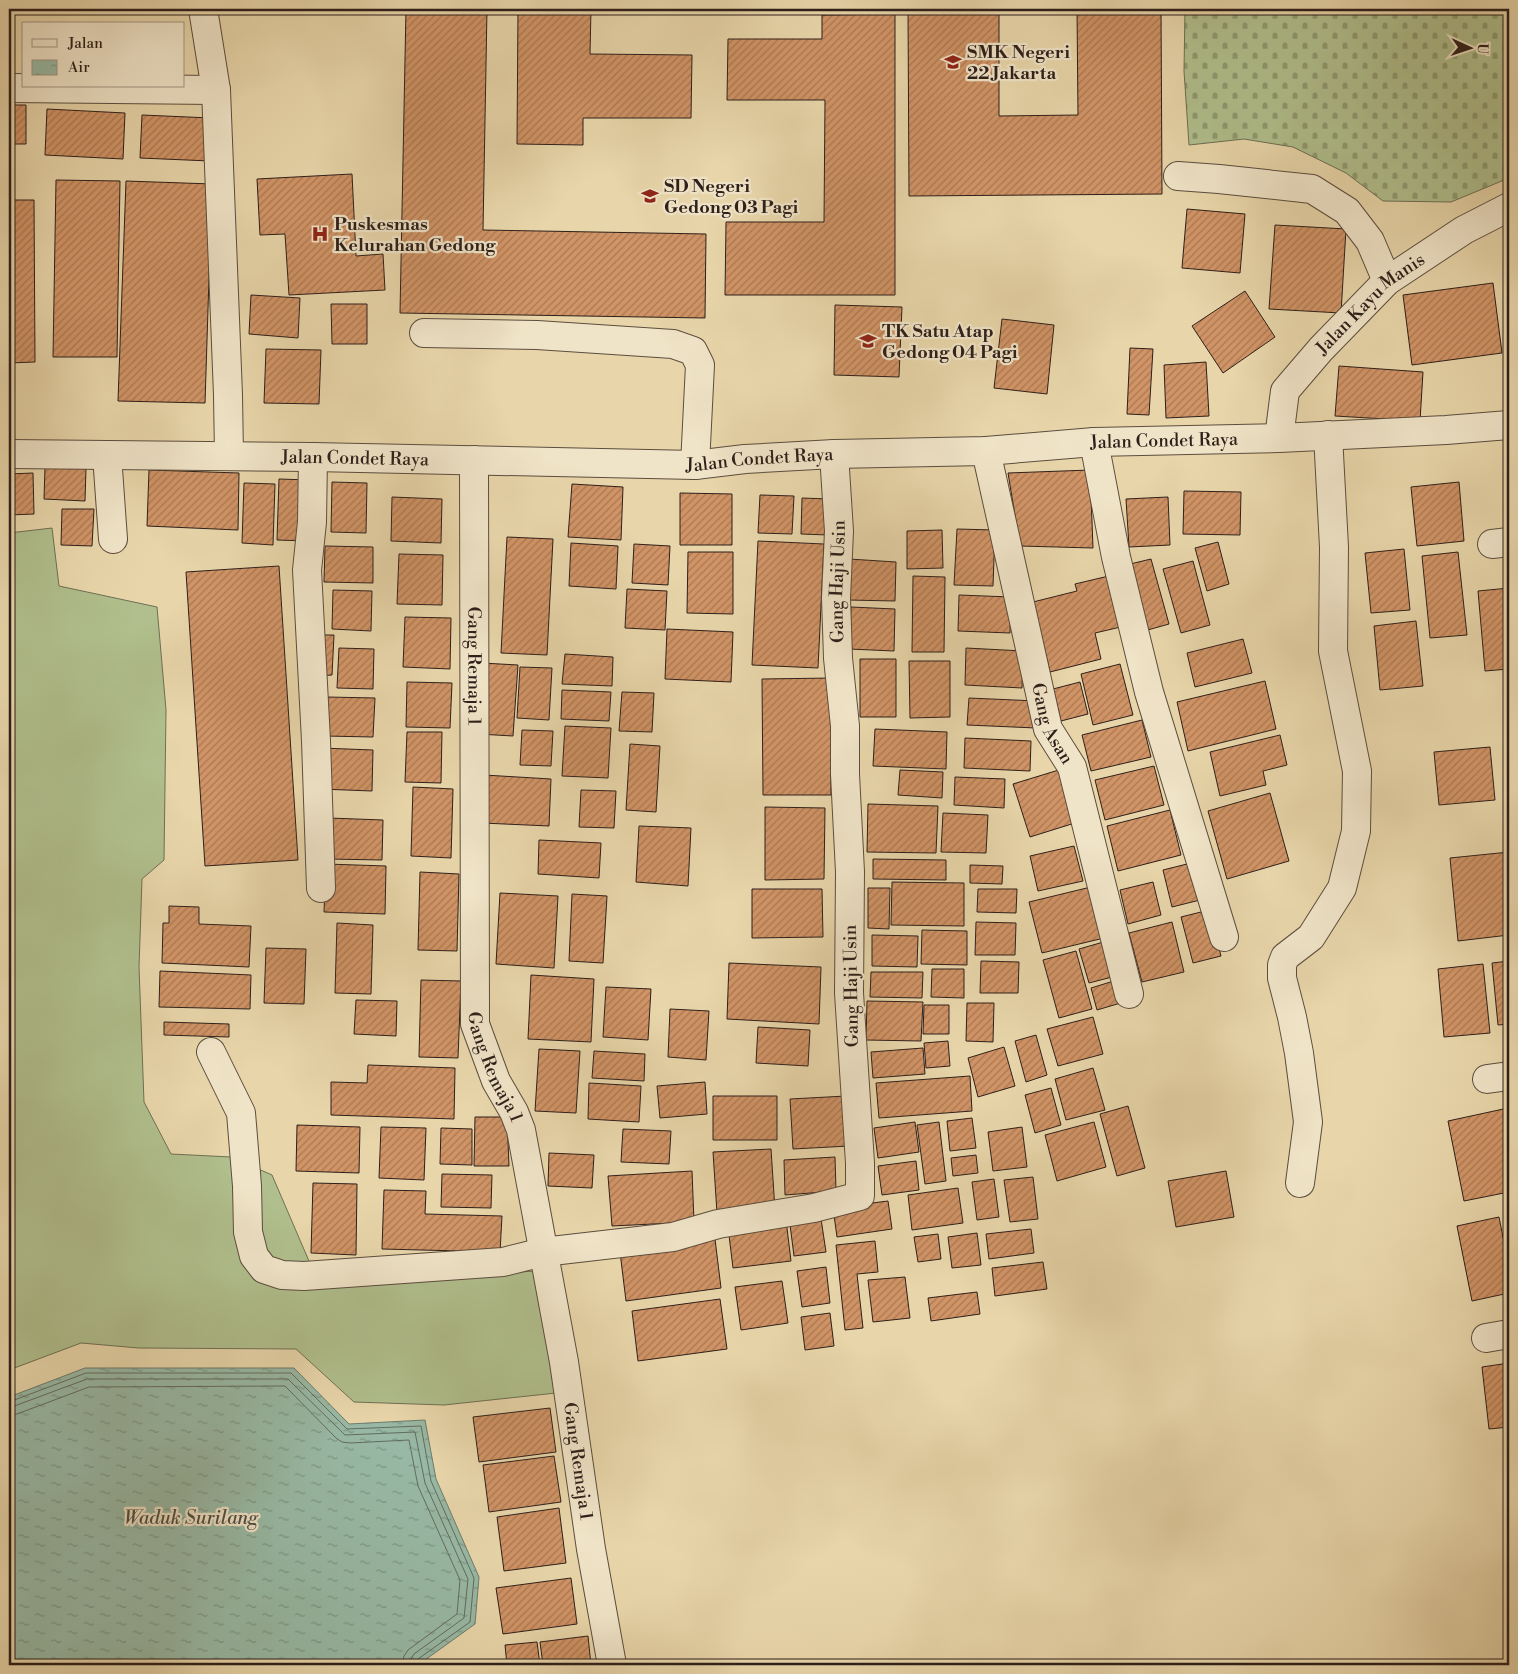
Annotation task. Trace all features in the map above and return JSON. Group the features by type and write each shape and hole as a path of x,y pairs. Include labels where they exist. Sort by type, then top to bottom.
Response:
{"street":[{"path":"203,9 216,90 229,456"},
{"path":"9,88 216,90"},
{"path":"1178,176 1219,178 1312,189 1347,211 1370,241 1387,281"},
{"name":"Jalan Kayu Manis","path":"1279,438 1285,391 1321,349 1387,281 1464,230 1509,207"},
{"path":"424,333 537,335 673,344 693,351 700,365 695,464"},
{"name":"Jalan Condet Raya","path":"9,454 695,464 834,454 986,451 1094,442 1279,438 1509,425"},
{"path":"1300,1183 1308,1122 1299,1053 1282,978 1282,965 1285,958 1311,936 1342,888 1356,832 1356,771 1333,651 1334,547 1328,435"},
{"path":"1094,442 1116,557 1149,692 1224,937"},
{"name":"Gang Asan","path":"986,451 1048,729 1072,767 1130,994"},
{"name":"Gang Haji Usin","path":"543,1252 673,1237 718,1224 814,1208 860,1196 860,1163 849,993 850,872 845,774 845,726 837,633 838,531 834,454"},
{"path":"107,455 113,539"},
{"path":"313,457 312,522 306,570 316,741 321,888"},
{"name":"Gang Remaja 1","path":"474,460 475,1024 496,1081 514,1112 521,1130 564,1362 591,1549 612,1665"},
{"path":"211,1052 241,1114 247,1186 248,1232 254,1256 264,1269 282,1275 304,1276 503,1262 543,1252"}],"green space":[{"path":"1185,9 1509,9 1509,178 1451,202 1383,201 1346,173 1293,147 1244,139 1189,145 1184,71"},
{"path":"52,528 59,586 157,607 166,710 164,860 142,879 139,967 144,1102 171,1154 231,1157 272,1175 318,1282 538,1271 556,1393 444,1405 354,1402 296,1349 139,1348 81,1343 9,1370 9,533"}],"water":[{"name":"Waduk Surilang","path":"85,1368 294,1368 349,1424 425,1420 436,1479 479,1577 475,1624 418,1665 9,1665 9,1397"}],"building":[{"path":"406,9 487,9 483,230 706,234 705,318 400,313"},
{"path":"518,9 591,9 590,54 692,55 691,118 583,118 583,145 517,144"},
{"name":"SMK Negeri 22 Jakarta","path":"908,9 999,9 999,116 1078,115 1077,9 1161,9 1162,194 909,196"},
{"path":"895,14 895,295 725,295 726,222 824,222 825,100 727,100 728,39 822,39 822,15"},
{"path":"9,105 26,105 26,144 9,144"},
{"path":"47,109 125,113 123,159 45,155"},
{"path":"142,115 211,118 210,161 140,158"},
{"name":"Puskesmas Kelurahan Gedong","path":"352,174 356,256 383,254 385,290 289,295 285,234 260,235 257,179"},
{"path":"56,180 120,181 117,357 53,357"},
{"path":"126,181 212,184 205,403 118,401"},
{"path":"9,200 34,200 35,362 9,363"},
{"path":"1187,209 1245,214 1240,273 1182,268"},
{"path":"1275,225 1346,229 1341,313 1269,309"},
{"path":"1493,283 1502,353 1412,365 1403,295"},
{"path":"1245,291 1275,337 1223,373 1192,326"},
{"path":"251,295 300,298 298,338 249,334"},
{"path":"331,304 367,304 367,344 332,344"},
{"name":"TK Satu Atap Gedong 04 Pagi","path":"835,305 902,307 899,377 834,375"},
{"path":"1002,319 1054,325 1047,394 994,388"},
{"path":"1130,348 1153,349 1149,415 1127,414"},
{"path":"266,349 321,350 319,404 264,403"},
{"path":"1206,362 1209,416 1166,418 1164,365"},
{"path":"1339,366 1423,372 1420,421 1335,416"},
{"path":"45,467 86,468 85,501 44,499"},
{"path":"149,470 239,473 238,530 147,526"},
{"path":"1090,470 1093,548 1020,546 1008,473"},
{"path":"33,473 34,514 9,515 9,474"},
{"path":"279,479 309,480 307,541 277,540"},
{"path":"332,482 367,483 366,533 331,532"},
{"path":"1459,482 1464,541 1417,546 1411,487"},
{"path":"244,483 275,484 273,545 242,543"},
{"path":"572,484 623,487 621,540 568,537"},
{"path":"1184,491 1241,492 1240,535 1183,534"},
{"path":"680,493 732,494 732,545 680,545"},
{"path":"760,495 794,496 792,534 758,533"},
{"path":"392,497 442,499 441,543 391,541"},
{"path":"1168,497 1170,545 1129,547 1126,499"},
{"path":"802,498 829,499 828,535 801,534"},
{"path":"62,509 94,509 92,546 61,545"},
{"path":"957,529 995,530 993,586 954,585"},
{"path":"942,530 943,568 907,569 907,531"},
{"path":"507,537 553,539 547,655 501,653"},
{"path":"758,541 824,544 818,668 752,665"},
{"path":"1218,542 1229,584 1207,591 1195,548"},
{"path":"571,543 618,546 616,589 569,586"},
{"path":"634,544 670,546 668,585 632,583"},
{"path":"325,546 373,547 373,583 324,582"},
{"path":"1404,549 1410,610 1371,613 1365,553"},
{"path":"688,552 733,552 733,614 687,613"},
{"path":"1458,552 1467,635 1430,638 1422,556"},
{"path":"399,554 443,555 442,605 397,604"},
{"path":"849,559 896,562 895,601 848,600"},
{"path":"1151,559 1169,624 1144,631 1126,565"},
{"path":"1193,561 1210,625 1181,633 1163,569"},
{"path":"279,566 298,860 205,866 186,572"},
{"path":"1113,575 1125,626 1095,633 1101,659 1050,672 1033,602 1077,591 1075,584"},
{"path":"913,576 945,577 944,652 912,652"},
{"path":"1509,588 1509,669 1485,671 1478,591"},
{"path":"627,589 667,591 665,630 625,628"},
{"path":"333,590 372,591 371,631 332,629"},
{"path":"959,595 1011,597 1010,633 958,631"},
{"path":"851,607 895,609 894,651 849,649"},
{"path":"405,617 451,618 450,669 403,667"},
{"path":"1416,621 1423,686 1380,690 1374,626"},
{"path":"667,629 733,632 731,682 665,679"},
{"path":"317,635 334,635 332,675 316,676"},
{"path":"1243,639 1252,673 1195,687 1187,653"},
{"path":"339,648 374,649 373,689 337,688"},
{"path":"966,648 1023,651 1022,688 965,685"},
{"path":"565,654 613,657 612,686 562,684"},
{"path":"860,659 896,659 896,717 860,717"},
{"path":"909,661 950,661 950,717 910,718"},
{"path":"482,663 518,665 513,736 478,734"},
{"path":"1120,664 1133,715 1093,725 1081,674"},
{"path":"520,667 552,668 549,720 517,718"},
{"path":"831,678 831,795 763,795 762,679"},
{"path":"1265,681 1276,729 1188,751 1177,702"},
{"path":"407,682 452,683 450,728 406,727"},
{"path":"1080,682 1088,714 1061,721 1053,689"},
{"path":"562,690 611,692 609,721 561,719"},
{"path":"622,692 654,693 652,732 619,731"},
{"path":"327,697 375,698 373,737 325,736"},
{"path":"969,698 1037,701 1036,728 967,725"},
{"path":"1142,720 1151,757 1091,771 1082,735"},
{"path":"565,726 611,728 608,778 562,776"},
{"path":"875,729 947,732 946,769 873,766"},
{"path":"522,730 553,731 551,766 520,765"},
{"path":"407,732 442,732 441,783 405,782"},
{"path":"1280,735 1287,765 1263,771 1266,785 1220,796 1210,752"},
{"path":"965,738 1031,741 1030,771 964,768"},
{"path":"630,744 660,746 656,812 626,810"},
{"path":"1490,747 1495,800 1439,805 1434,752"},
{"path":"321,748 373,750 372,791 320,789"},
{"path":"1154,766 1164,805 1105,820 1095,780"},
{"path":"1062,769 1078,822 1030,837 1013,784"},
{"path":"900,770 943,772 942,798 898,795"},
{"path":"484,775 551,779 549,826 482,823"},
{"path":"955,777 1005,779 1004,808 954,805"},
{"path":"413,787 453,789 451,858 411,856"},
{"path":"581,790 616,791 614,828 579,827"},
{"path":"1270,793 1289,861 1227,879 1208,811"},
{"path":"868,804 938,806 936,853 867,852"},
{"path":"765,807 825,808 824,879 765,880"},
{"path":"1170,810 1181,855 1118,871 1107,826"},
{"path":"943,813 988,815 986,853 941,852"},
{"path":"329,818 383,820 382,860 328,859"},
{"path":"639,826 691,828 688,886 636,882"},
{"path":"539,840 601,843 599,878 538,874"},
{"path":"1074,846 1083,881 1038,891 1030,856"},
{"path":"1509,852 1509,935 1458,941 1450,858"},
{"path":"873,859 946,860 946,880 873,879"},
{"path":"1191,863 1200,900 1172,907 1163,870"},
{"path":"326,864 386,866 385,914 324,912"},
{"path":"970,865 1003,866 1002,884 970,883"},
{"path":"420,872 459,874 457,951 418,950"},
{"path":"892,882 964,883 964,926 891,925"},
{"path":"1153,882 1161,915 1128,924 1120,890"},
{"path":"1095,886 1108,937 1042,953 1029,902"},
{"path":"868,888 890,888 889,929 868,928"},
{"path":"752,889 822,889 823,937 752,938"},
{"path":"978,889 1017,889 1016,913 977,912"},
{"path":"500,893 558,896 554,968 496,964"},
{"path":"572,894 607,896 603,963 569,961"},
{"path":"169,906 199,907 199,924 251,926 249,967 162,963 163,923 169,923"},
{"path":"1209,910 1221,956 1193,963 1181,917"},
{"path":"976,922 1016,923 1015,955 975,955"},
{"path":"1172,922 1184,972 1142,982 1129,933"},
{"path":"337,923 373,925 371,994 335,993"},
{"path":"922,930 967,931 967,965 921,964"},
{"path":"872,935 918,936 917,967 872,966"},
{"path":"1107,941 1116,976 1089,983 1079,949"},
{"path":"266,948 306,949 304,1004 264,1003"},
{"path":"1076,951 1092,1009 1059,1018 1043,960"},
{"path":"981,961 1019,962 1018,993 980,993"},
{"path":"1509,961 1509,1024 1498,1025 1492,963"},
{"path":"729,963 821,967 819,1024 727,1019"},
{"path":"1483,964 1490,1033 1444,1037 1438,969"},
{"path":"932,969 964,969 964,998 931,997"},
{"path":"160,971 251,975 250,1009 159,1007"},
{"path":"871,972 923,972 922,998 870,997"},
{"path":"531,975 594,979 591,1042 528,1039"},
{"path":"421,980 461,981 458,1058 419,1057"},
{"path":"1117,980 1124,1002 1097,1010 1091,988"},
{"path":"606,987 651,989 648,1040 603,1037"},
{"path":"356,1000 397,1001 396,1036 354,1034"},
{"path":"867,1001 923,1002 921,1041 866,1040"},
{"path":"967,1003 994,1003 993,1042 966,1041"},
{"path":"924,1005 949,1005 949,1034 923,1034"},
{"path":"670,1009 709,1011 706,1060 668,1057"},
{"path":"1093,1017 1103,1054 1058,1066 1047,1029"},
{"path":"164,1022 229,1024 229,1037 164,1035"},
{"path":"758,1027 810,1030 808,1066 756,1063"},
{"path":"1036,1035 1047,1075 1026,1082 1015,1041"},
{"path":"948,1041 950,1066 926,1068 924,1043"},
{"path":"1004,1047 1015,1086 978,1097 968,1058"},
{"path":"923,1048 925,1074 873,1078 871,1052"},
{"path":"539,1049 580,1051 576,1113 535,1111"},
{"path":"594,1051 645,1054 644,1081 592,1078"},
{"path":"368,1065 455,1068 454,1119 331,1115 331,1082 367,1083"},
{"path":"1093,1068 1105,1110 1066,1120 1055,1079"},
{"path":"970,1076 972,1111 879,1118 876,1083"},
{"path":"705,1082 707,1114 660,1118 657,1086"},
{"path":"589,1083 641,1086 639,1122 588,1119"},
{"path":"1051,1088 1061,1125 1035,1133 1025,1095"},
{"path":"713,1096 777,1096 777,1140 713,1140"},
{"path":"846,1096 849,1146 793,1149 790,1099"},
{"path":"1128,1106 1145,1168 1117,1176 1100,1114"},
{"path":"1508,1108 1509,1192 1464,1201 1448,1121"},
{"path":"475,1117 507,1117 509,1166 474,1166"},
{"path":"972,1118 976,1148 950,1151 947,1121"},
{"path":"915,1122 919,1152 878,1158 874,1128"},
{"path":"939,1122 946,1181 925,1184 917,1125"},
{"path":"1094,1122 1106,1167 1057,1181 1045,1135"},
{"path":"297,1125 360,1127 359,1173 296,1171"},
{"path":"381,1127 426,1128 424,1180 379,1178"},
{"path":"1022,1127 1027,1167 993,1171 988,1132"},
{"path":"441,1128 472,1129 472,1165 440,1164"},
{"path":"623,1129 671,1131 669,1164 621,1162"},
{"path":"771,1149 775,1210 717,1213 713,1152"},
{"path":"549,1153 594,1155 592,1188 548,1186"},
{"path":"976,1155 978,1173 953,1176 951,1158"},
{"path":"835,1157 836,1191 785,1195 784,1160"},
{"path":"916,1161 919,1190 882,1195 878,1166"},
{"path":"692,1171 694,1222 612,1226 608,1176"},
{"path":"1226,1171 1234,1217 1176,1227 1168,1181"},
{"path":"442,1174 492,1175 491,1208 441,1207"},
{"path":"1033,1177 1038,1219 1010,1222 1004,1180"},
{"path":"994,1179 999,1217 977,1220 972,1182"},
{"path":"313,1183 357,1184 356,1255 311,1253"},
{"path":"958,1188 963,1223 912,1230 908,1195"},
{"path":"384,1190 426,1191 425,1214 502,1216 500,1252 382,1249"},
{"path":"888,1201 892,1229 837,1237 833,1208"},
{"path":"820,1212 826,1252 794,1256 789,1217"},
{"path":"1499,1217 1509,1268 1509,1293 1472,1301 1457,1226"},
{"path":"786,1220 791,1261 733,1268 728,1227"},
{"path":"1031,1229 1034,1253 989,1259 986,1234"},
{"path":"977,1233 981,1265 952,1268 948,1237"},
{"path":"938,1234 941,1259 918,1262 914,1237"},
{"path":"715,1239 721,1288 626,1301 620,1252"},
{"path":"875,1241 878,1272 857,1274 863,1328 845,1330 836,1245"},
{"path":"1043,1262 1047,1289 995,1296 992,1268"},
{"path":"826,1267 830,1303 802,1307 797,1271"},
{"path":"905,1277 910,1318 873,1322 868,1280"},
{"path":"782,1281 788,1323 741,1330 735,1287"},
{"path":"977,1292 980,1314 931,1321 928,1298"},
{"path":"720,1299 727,1349 638,1361 632,1311"},
{"path":"830,1313 834,1346 805,1350 801,1317"},
{"path":"1509,1363 1509,1427 1489,1429 1482,1367"},
{"path":"550,1408 556,1452 479,1462 473,1417"},
{"path":"554,1456 561,1502 489,1512 483,1465"},
{"path":"1509,1462 1509,1501 1505,1463"},
{"path":"559,1508 566,1563 504,1571 497,1517"},
{"path":"571,1578 577,1624 503,1634 496,1588"},
{"path":"588,1636 591,1665 543,1665 540,1642"},
{"path":"537,1642 540,1665 507,1665 505,1645"}],"place":[{"name":"SMK Negeri 22 Jakarta","path":"953,62"},
{"name":"SD Negeri Gedong 03 Pagi","path":"650,196"},
{"name":"Puskesmas Kelurahan Gedong","path":"320,234"},
{"name":"TK Satu Atap Gedong 04 Pagi","path":"868,341"}]}
